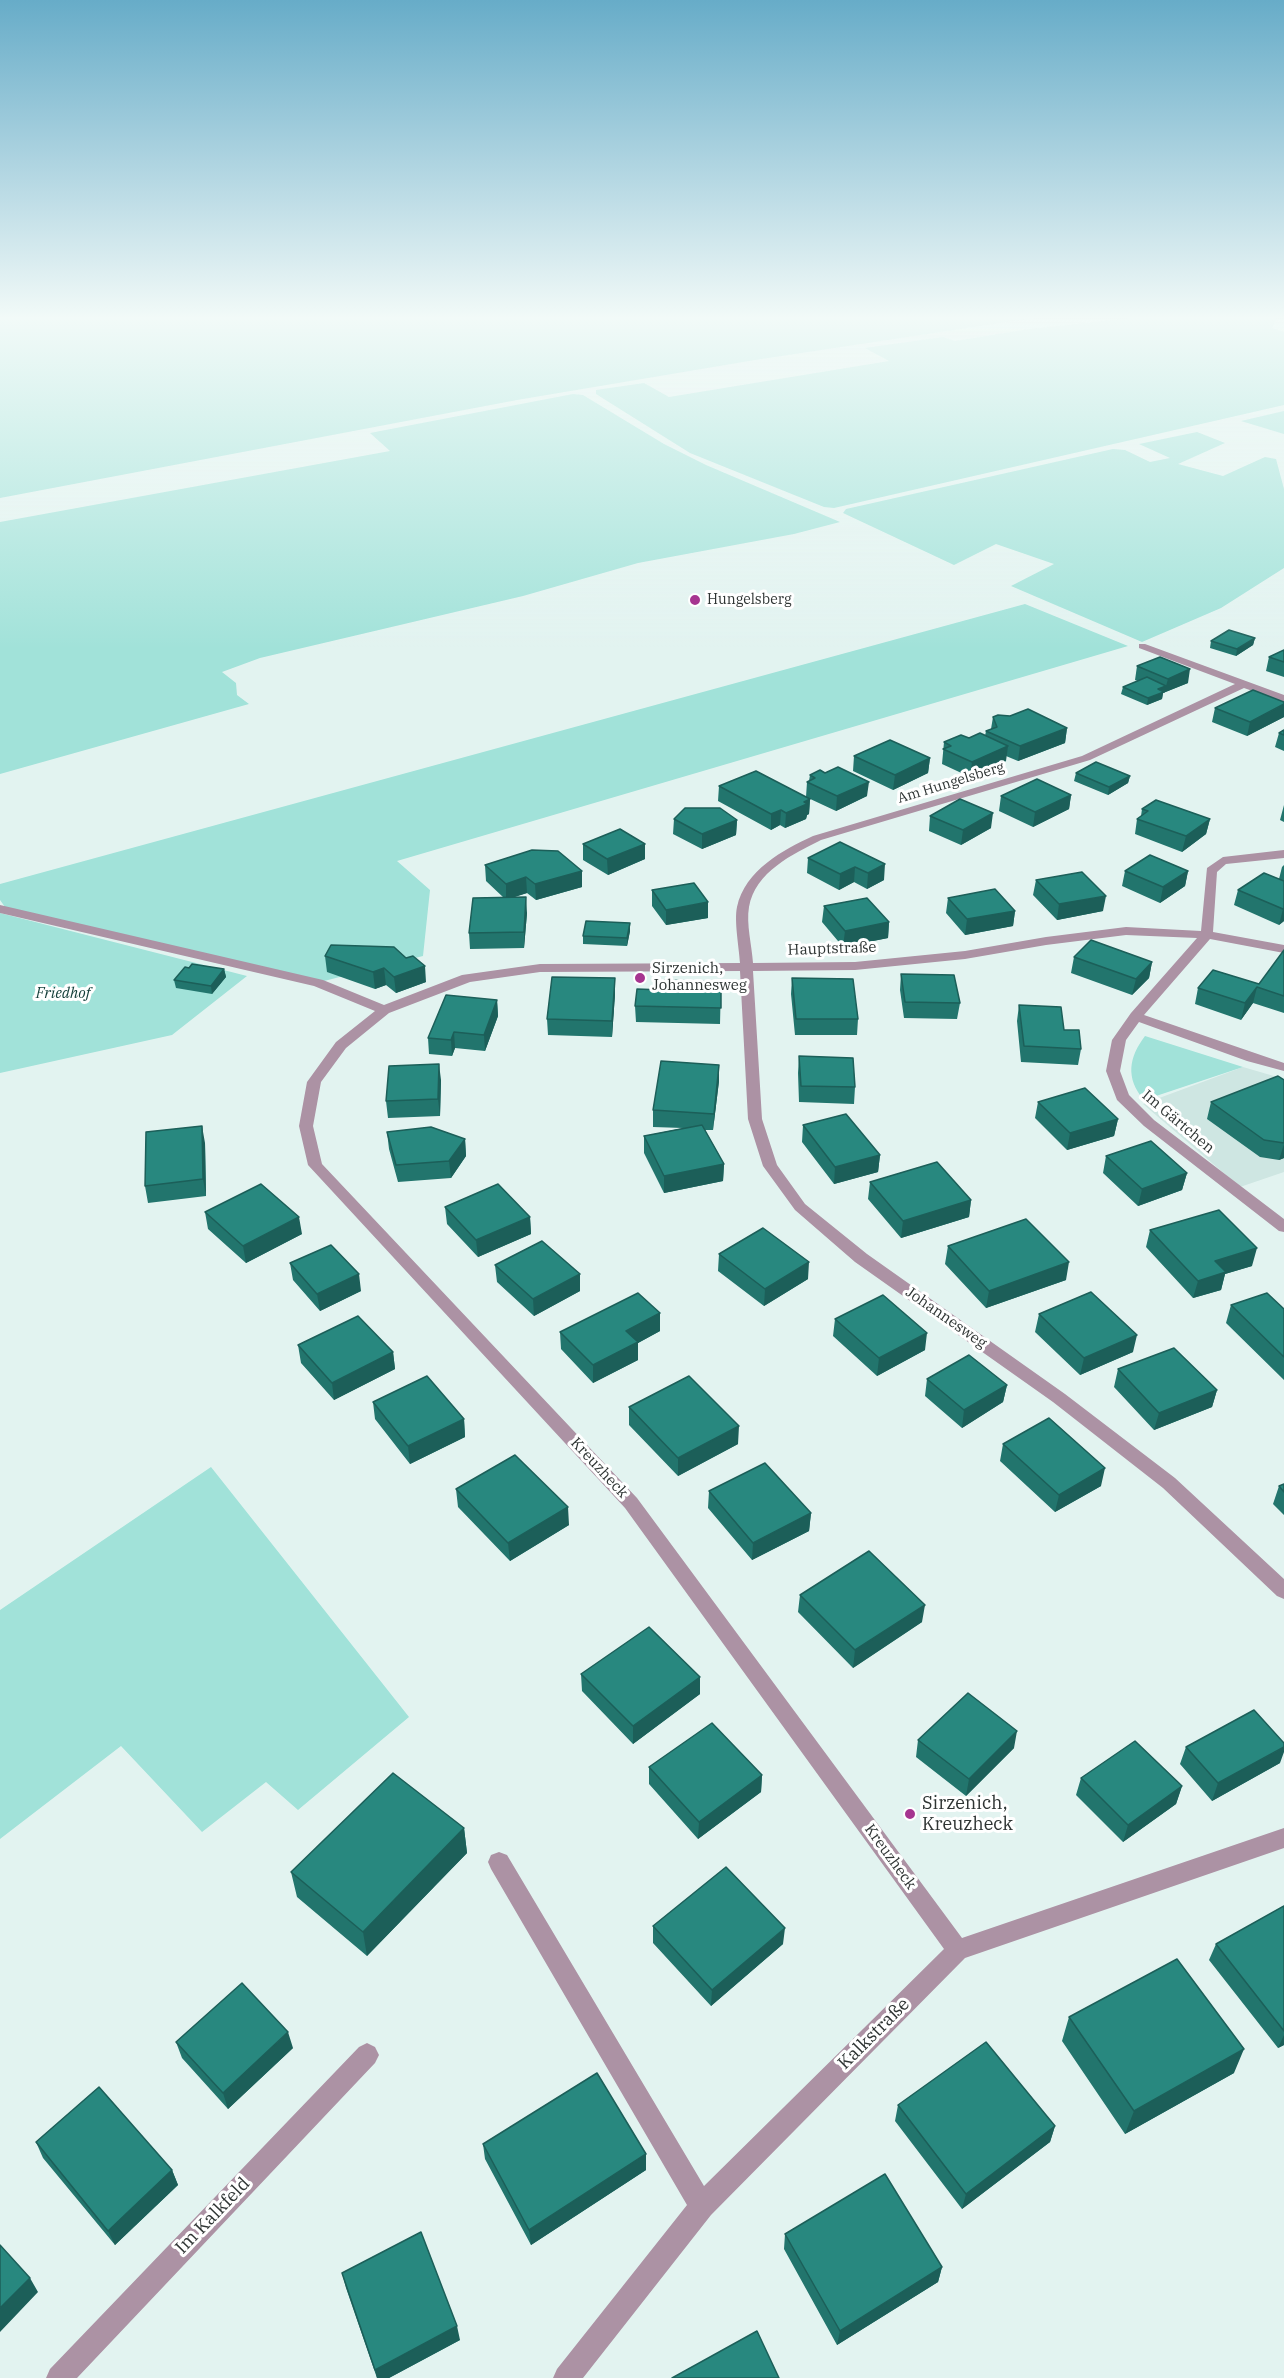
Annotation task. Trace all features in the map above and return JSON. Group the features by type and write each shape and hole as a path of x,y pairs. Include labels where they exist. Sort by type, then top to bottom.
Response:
{"street":[{"path":"1142,646 1284,699"},
{"name":"Am Hungelsberg","path":"747,968 743,907 754,881 780,855 817,838 1086,758 1244,684"},
{"path":"1207,935 1210,871 1223,861 1284,854"},
{"path":"0,909 318,983 384,1010"},
{"name":"Hauptstraße","path":"384,1010 467,978 540,968 855,966 965,956 1126,931 1207,935 1284,949"},
{"name":"Im Gärtchen","path":"1207,935 1136,1016 1119,1040 1113,1071 1122,1096 1149,1123 1284,1227"},
{"name":"Johannesweg","path":"747,968 755,1119 770,1166 800,1207 861,1258 1059,1398 1169,1483 1284,1591"},
{"name":"Kreuzheck","path":"384,1010 341,1046 314,1082 306,1125 315,1165 631,1503 958,1950"},
{"path":"1136,1016 1252,1058 1284,1067"},
{"name":"Kalkstraße","path":"566,2378 702,2206 958,1950 1284,1838"},
{"path":"499,1862 702,2206"},
{"name":"Im Kalkfeld","path":"59,2378 367,2055"}],"shaded area":[{"path":"1243,1067 1284,1079 1284,1172 1240,1187 1143,1104"}],"green space":[{"path":"0,427 375,427 0,498"},
{"path":"401,427 636,427 706,465 840,522 794,534 638,563 523,596 260,658 222,672 236,683 237,695 249,704 0,774 0,522 390,451 370,433"},
{"path":"649,427 1188,427 834,508 824,507 690,453"},
{"path":"1261,427 1284,427 1284,434"},
{"path":"1197,432 1225,443 1178,464 1223,476 1265,457 1276,459 1284,489 1284,568 1221,608 1142,642 1011,586 1054,564 996,544 954,565 843,513 846,509 1113,449 1125,450 1150,462 1170,458 1139,444"},
{"path":"1025,604 1128,646 397,861 430,890 423,956 324,981 5,907 0,900 0,884"},
{"name":"Friedhof","path":"0,913 247,976 172,1035 0,1073"},
{"path":"1145,1036 1243,1067 1144,1100 1134,1084 1131,1068 1135,1052"},
{"path":"211,1467 409,1717 298,1810 266,1782 202,1832 121,1746 0,1839 0,1610"}],"building":[{"path":"1229,630 1255,638 1237,649 1211,641"},
{"path":"1284,650 1284,662 1269,657"},
{"path":"1160,657 1190,669 1168,679 1137,666"},
{"path":"1147,677 1166,686 1158,689 1164,692 1148,698 1123,687"},
{"path":"1253,690 1284,702 1284,704 1250,722 1215,708"},
{"path":"1028,709 1067,728 1020,746 986,731 997,727 993,717 1010,716"},
{"path":"980,733 1008,746 972,762 943,749 951,746 944,742 961,735 969,738"},
{"path":"890,740 930,758 895,775 854,756"},
{"path":"1096,762 1130,776 1109,787 1076,773"},
{"path":"838,767 869,782 837,796 807,782 815,778 810,775 820,770 825,773"},
{"path":"756,771 810,799 804,802 807,804 786,813 781,810 771,814 719,786"},
{"path":"1037,779 1071,795 1035,812 1001,796"},
{"path":"960,799 993,813 963,830 930,816"},
{"path":"1156,800 1210,819 1186,836 1137,819 1148,811 1142,809"},
{"path":"685,808 720,808 737,820 702,834 674,819"},
{"path":"620,829 645,844 607,859 583,844"},
{"path":"840,842 885,864 868,873 855,867 840,874 808,858"},
{"path":"532,850 558,851 582,871 535,884 526,877 506,884 485,865"},
{"path":"1150,855 1188,871 1163,887 1125,871"},
{"path":"1082,872 1106,896 1059,904 1036,880"},
{"path":"1264,873 1284,881 1283,909 1238,890"},
{"path":"694,883 708,902 666,910 652,890"},
{"path":"995,889 1015,911 967,919 948,898"},
{"path":"526,897 524,932 469,933 473,898"},
{"path":"867,898 889,922 845,931 824,906"},
{"path":"586,921 630,923 627,938 583,936"},
{"path":"1091,940 1152,962 1136,979 1074,957"},
{"path":"331,945 394,947 406,958 413,956 425,966 394,977 384,968 373,972 325,956"},
{"path":"1284,950 1284,996 1257,987 1245,1003 1198,988 1213,970 1259,984"},
{"path":"192,964 224,969 211,986 174,980 185,967 189,968"},
{"path":"901,974 954,975 960,1003 905,1002"},
{"path":"552,977 615,978 612,1021 547,1019"},
{"path":"792,978 853,979 858,1019 796,1019"},
{"path":"664,980 721,982 721,1008 635,1006 637,989 663,990"},
{"path":"446,995 497,1000 484,1035 454,1032 451,1040 428,1038"},
{"path":"1019,1005 1061,1007 1064,1030 1079,1030 1081,1049 1024,1046"},
{"path":"799,1056 853,1058 855,1087 801,1086"},
{"path":"661,1061 719,1065 714,1114 653,1110"},
{"path":"439,1064 438,1099 386,1101 389,1066"},
{"path":"1278,1076 1284,1080 1284,1143 1264,1140 1211,1102"},
{"path":"1085,1088 1118,1119 1070,1133 1038,1102"},
{"path":"846,1114 880,1155 835,1167 803,1125"},
{"path":"702,1125 724,1164 664,1176 644,1136"},
{"path":"202,1126 203,1179 145,1186 146,1132"},
{"path":"431,1127 465,1139 449,1161 396,1165 387,1132"},
{"path":"1151,1141 1187,1173 1142,1189 1106,1156"},
{"path":"937,1162 971,1200 903,1221 870,1182"},
{"path":"261,1184 299,1217 243,1246 205,1212"},
{"path":"498,1184 530,1217 476,1240 445,1207"},
{"path":"1219,1210 1257,1248 1215,1261 1226,1272 1198,1281 1150,1230"},
{"path":"1026,1219 1069,1262 989,1291 948,1246"},
{"path":"763,1228 809,1262 765,1289 719,1254"},
{"path":"542,1241 580,1274 533,1299 495,1265"},
{"path":"331,1245 359,1274 317,1294 290,1263"},
{"path":"1091,1292 1137,1335 1084,1358 1039,1314"},
{"path":"638,1293 660,1313 626,1331 638,1342 593,1365 560,1332"},
{"path":"1267,1293 1284,1309 1284,1357 1231,1305"},
{"path":"883,1295 927,1333 879,1358 835,1319"},
{"path":"358,1316 393,1352 332,1383 298,1345"},
{"path":"1174,1348 1217,1390 1159,1413 1118,1369"},
{"path":"969,1355 1007,1385 964,1410 927,1379"},
{"path":"427,1376 464,1419 408,1446 373,1402"},
{"path":"689,1376 739,1426 678,1458 629,1407"},
{"path":"1049,1418 1105,1468 1059,1495 1003,1444"},
{"path":"515,1455 568,1507 508,1543 456,1489"},
{"path":"765,1463 811,1513 753,1543 709,1491"},
{"path":"869,1551 925,1605 855,1650 800,1595"},
{"path":"649,1627 700,1677 633,1726 581,1674"},
{"path":"968,1693 1017,1731 969,1779 918,1740"},
{"path":"1254,1710 1284,1743 1284,1747 1218,1783 1186,1747"},
{"path":"712,1723 762,1775 699,1822 649,1767"},
{"path":"1135,1741 1182,1786 1128,1825 1081,1778"},
{"path":"393,1773 464,1828 363,1932 291,1872"},
{"path":"726,1867 785,1928 712,1990 653,1926"},
{"path":"1284,1906 1284,2031 1216,1944"},
{"path":"1177,1959 1244,2049 1134,2111 1069,2017"},
{"path":"242,1983 288,2032 223,2093 176,2042"},
{"path":"986,2042 1055,2126 966,2194 898,2105"},
{"path":"597,2073 646,2154 529,2230 483,2144"},
{"path":"99,2087 172,2170 108,2231 36,2142"},
{"path":"885,2174 942,2267 840,2331 785,2234"},
{"path":"421,2232 457,2326 375,2370 342,2273"},
{"path":"0,2245 30,2278 0,2308"},
{"path":"757,2331 779,2378 672,2378"}],"place":[{"name":"Hungelsberg","path":"695,600"},
{"name":"Sirzenich, Johannesweg","path":"640,978"},
{"name":"Sirzenich, Kreuzheck","path":"910,1814"}]}
